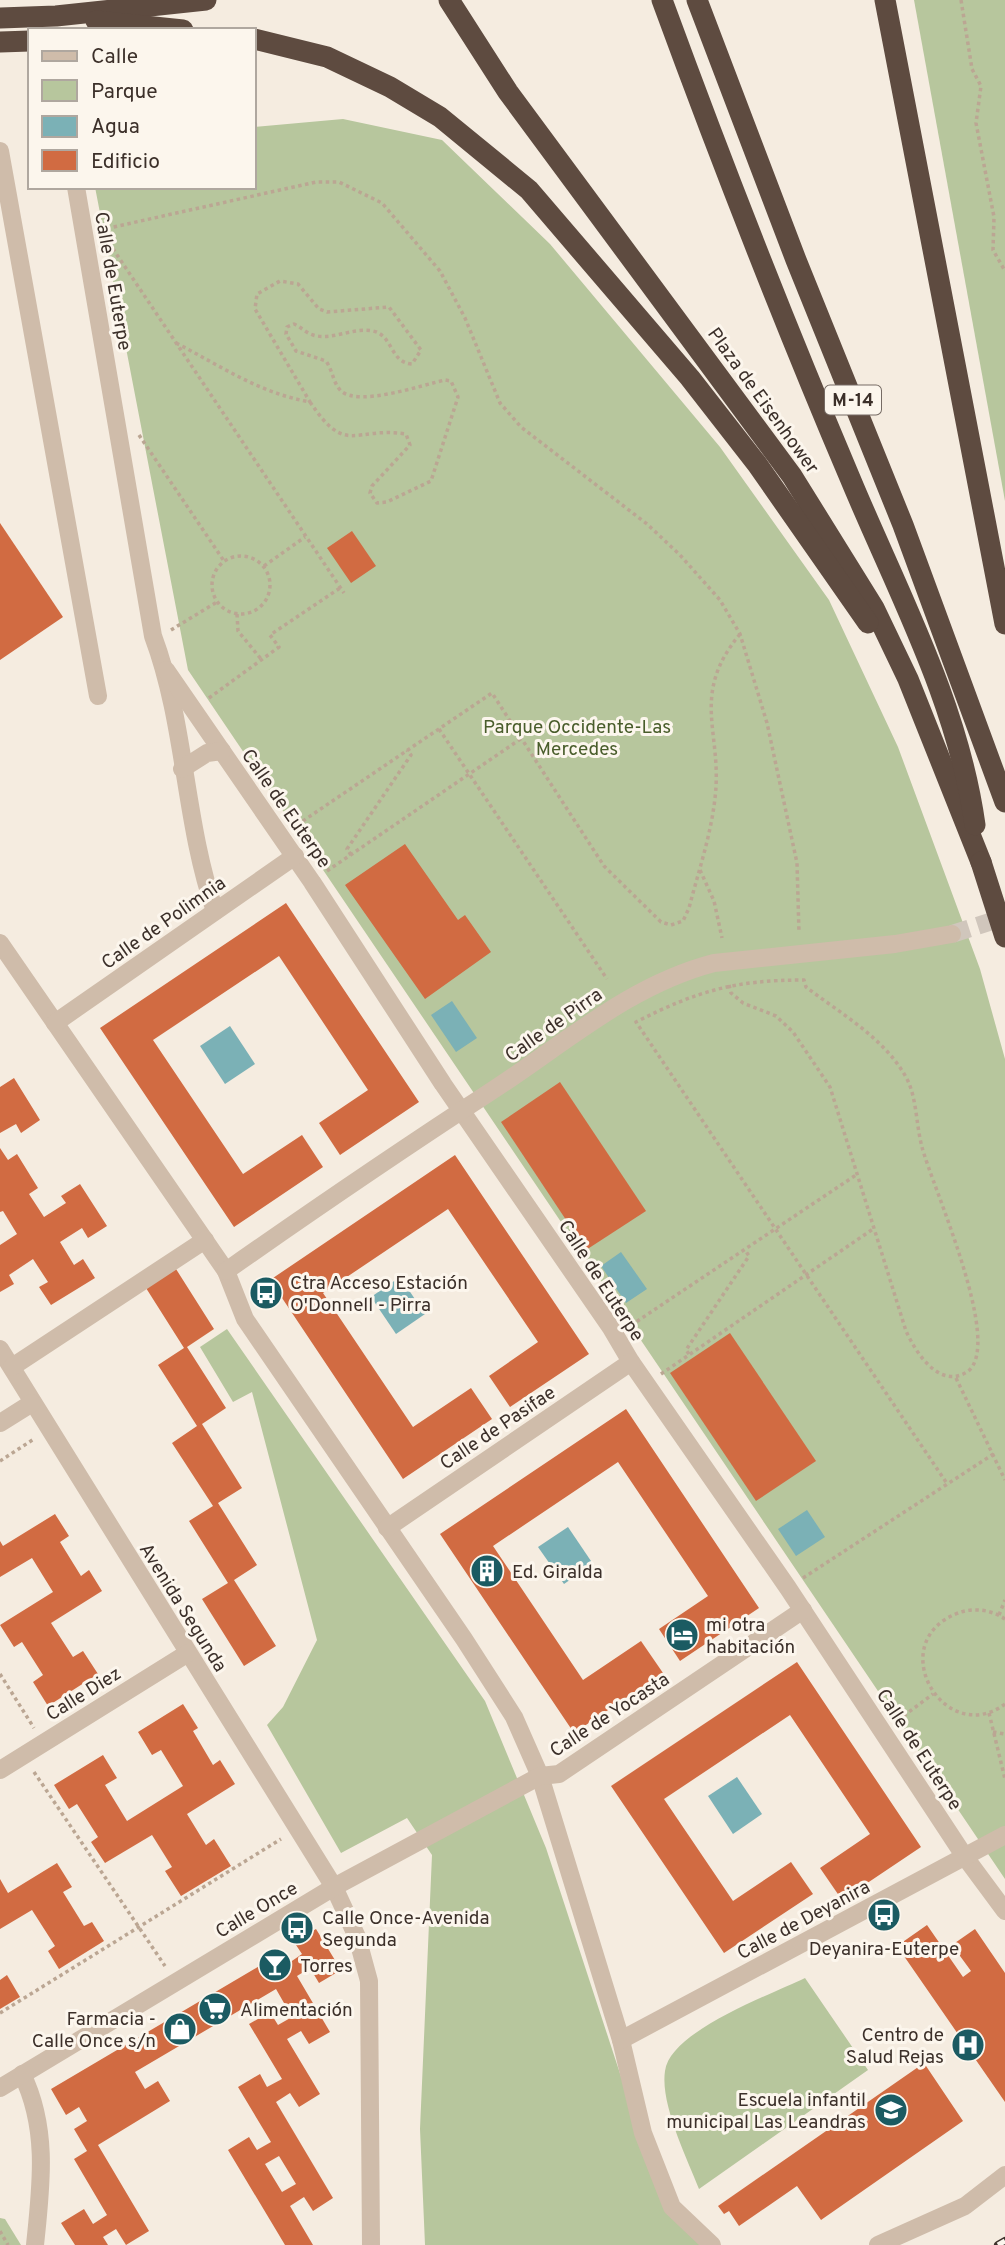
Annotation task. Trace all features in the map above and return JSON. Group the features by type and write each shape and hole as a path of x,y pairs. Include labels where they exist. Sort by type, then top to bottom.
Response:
{"highway":[{"path":"0,18 56,16 206,0"},
{"name":"Plaza de Eisenhower","path":"449,0 508,92 792,476 874,608 908,679 981,862"},
{"name":"M-14","path":"662,0 800,360 927,652 969,784 981,862 1005,937"},
{"name":"M-14","path":"697,0 796,260 903,525 1005,802"},
{"path":"885,0 1005,624"},
{"path":"56,16 165,28"},
{"path":"256,39 327,57 390,87 440,117 529,190 690,378 757,464 908,679"},
{"path":"0,42 28,41"}],"street":[{"path":"0,151 99,696"},
{"name":"Calle de Euterpe","path":"77,192 92,232 153,636 166,670 201,869 215,911"},
{"name":"Calle de Euterpe","path":"166,670 295,856 461,1110 611,1328 631,1362 789,1588 965,1857 1005,1911"},
{"path":"182,769 207,753 222,751"},
{"name":"Calle de Polimnia","path":"55,1024 295,856"},
{"name":"Calle de Pirra","path":"226,1272 622,1002 685,971 715,964 895,944 952,934"},
{"path":"0,943 205,1240 226,1272 245,1319 513,1717 540,1776 621,2040 643,2133 672,2207 712,2245"},
{"path":"12,1367 205,1240"},
{"name":"Avenida Segunda","path":"0,1349 334,1887 357,1937 369,1981 371,2245"},
{"name":"Calle de Pasifae","path":"387,1528 631,1362"},
{"path":"0,1423 32,1403"},
{"name":"Calle de Yocasta","path":"540,1776 559,1774 803,1610"},
{"name":"Calle Diez","path":"0,1770 188,1653"},
{"name":"Calle Once","path":"0,2088 334,1887 540,1776"},
{"name":"Calle de Deyanira","path":"621,2040 1005,1835"},
{"path":"22,2074 38,2116 42,2175 35,2245"},
{"path":"878,2245 965,2206 1005,2175"}],"path":[{"path":"961,0 972,69 981,86 976,123 994,217 993,250 1005,271"},
{"path":"92,232 316,182 339,183 382,203 440,271 465,318 500,403 521,426 619,500 680,555 720,600 740,634 767,723 797,863 799,933"},
{"path":"77,192 92,232 176,343 344,593"},
{"path":"176,343 248,384 269,393 310,402 324,423 338,434 406,434 410,445 372,486 370,493 377,503 387,502 432,481 458,397 451,381 445,380 362,399 346,394 337,385 326,361 296,351 286,334 287,327 294,324 309,335 320,337 373,331 382,335 395,356 404,363 412,364 419,357 421,350 416,341 389,307 327,312 319,309 298,284 280,281 257,294 255,309 310,402"},
{"path":"136,431 225,561"},
{"path":"264,566 306,537"},
{"path":"245,556 264,566 271,584 264,603 256,610 237,614 217,602 213,593 214,575 225,561 245,556"},
{"path":"193,710 279,647 270,635 340,588"},
{"path":"170,631 217,602"},
{"path":"237,614 238,631 261,659"},
{"path":"282,837 492,693 604,866 661,922 671,925 683,921 699,868 715,798 710,714 712,687 729,648 740,634"},
{"path":"439,729 607,979"},
{"path":"312,882 523,738"},
{"path":"351,855 347,849 411,755 407,750"},
{"path":"699,868 714,901 722,937"},
{"path":"729,985 731,993 743,1003 776,1016 793,1032 818,1067 834,1099 873,1229 914,1349 943,1376 955,1377 970,1370 980,1356 979,1322 972,1289 922,1147 907,1080 876,1041 855,1021 806,987 804,979 757,980 729,985 686,997 636,1022 948,1485"},
{"path":"623,1322 636,1322 856,1175"},
{"path":"648,1383 873,1229"},
{"path":"689,1354 686,1350 750,1256 745,1250"},
{"path":"955,1377 995,1453 1005,1480"},
{"path":"0,1461 49,1430"},
{"path":"789,1588 995,1453"},
{"path":"999,1615 1005,1600"},
{"path":"1005,1619 982,1610 964,1611 948,1617 934,1628 926,1643 922,1661 925,1678 933,1694 958,1712 989,1712 1005,1704"},
{"path":"0,1674 43,1743"},
{"path":"884,1731 933,1694"},
{"path":"989,1712 1005,1779"},
{"path":"993,1732 1005,1734"},
{"path":"23,1755 176,1982"},
{"path":"0,2012 297,1829"},
{"path":"0,2231 8,2245"}],"green space":[{"path":"914,0 1005,0 1005,501"},
{"name":"Parque Occidente-Las Mercedes","path":"343,119 442,140 550,244 720,447 829,600 898,747 980,969 1005,1059 1005,1879 188,670 95,189 256,189 256,127"},
{"path":"227,1329 485,1701 546,1848 652,2171 710,2245 425,2245 420,2129 432,1855 407,1818 341,1853 267,1725 283,1707 317,1640 252,1392 233,1402 200,1347"},
{"path":"805,1978 868,2070 699,2189 670,2115 665,2071 671,2056 702,2028"},
{"path":"0,2218 5,2219 21,2245 0,2245"}],"water":[{"path":"452,1001 477,1038 456,1052 431,1015"},
{"path":"230,1026 255,1064 225,1084 200,1046"},
{"path":"621,1252 647,1289 626,1303 601,1266"},
{"path":"400,1277 425,1314 396,1334 371,1297"},
{"path":"807,1510 825,1537 796,1556 778,1529"},
{"path":"568,1527 593,1564 564,1584 538,1547"},
{"path":"737,1777 762,1814 733,1834 708,1796"}],"building":[{"path":"0,523 63,617 0,660"},
{"path":"352,531 376,566 351,583 327,548"},
{"path":"405,844 458,920 465,915 491,952 425,999 345,885"},
{"path":"286,903 419,1102 340,1155 319,1123 368,1090 279,956 153,1040 243,1174 302,1135 323,1167 234,1227 100,1028"},
{"path":"14,1078 40,1120 21,1133 16,1124 0,1133 0,1087"},
{"path":"560,1082 646,1211 586,1250 501,1122"},
{"path":"0,1148 8,1160 17,1154 38,1188 29,1194 44,1217 66,1203 61,1196 80,1184 107,1226 88,1238 82,1228 60,1242 74,1265 83,1259 95,1278 51,1305 39,1287 48,1282 33,1259 9,1275 14,1284 0,1292 0,1245 17,1234 3,1211 0,1212"},
{"path":"455,1155 589,1354 510,1407 489,1376 538,1342 448,1209 323,1293 413,1427 471,1388 492,1419 403,1479 270,1280"},
{"path":"176,1269 214,1329 187,1347 226,1408 202,1424 242,1488 218,1503 257,1565 234,1580 276,1646 244,1666 202,1599 228,1583 189,1521 213,1506 172,1443 197,1426 158,1365 184,1348 146,1288"},
{"path":"730,1333 816,1461 756,1501 670,1373"},
{"name":"Ed. Giralda","path":"626,1409 759,1608 680,1661 659,1629 708,1596 618,1462 493,1546 583,1680 641,1641 663,1673 574,1733 440,1534"},
{"path":"55,1514 69,1536 60,1542 81,1576 89,1570 102,1591 51,1623 73,1657 83,1651 98,1674 48,1706 33,1682 43,1675 22,1642 14,1647 0,1625 53,1592 32,1558 0,1577 0,1541 3,1546"},
{"path":"797,1662 921,1847 842,1900 820,1868 870,1834 790,1715 664,1799 733,1901 791,1862 813,1894 724,1953 611,1786"},
{"path":"183,1704 198,1728 193,1731 213,1765 220,1760 235,1784 187,1814 206,1845 214,1839 231,1866 181,1896 165,1871 172,1867 152,1835 105,1863 91,1842 98,1837 77,1804 69,1809 54,1785 103,1755 117,1778 105,1785 127,1821 183,1786 161,1750 152,1755 138,1732"},
{"path":"57,1863 72,1887 63,1892 84,1926 92,1922 104,1941 59,1969 48,1951 55,1946 32,1910 0,1929 0,1879 8,1893"},
{"path":"927,1925 963,1977 971,1971 952,1945 975,1929 1005,1973 1005,2102 897,1946"},
{"path":"316,1929 341,1970 319,1983 310,1968 297,1976 330,2032 309,2044 301,2031 287,2039 320,2094 299,2107 290,2093 276,2102 333,2198 313,2211 304,2197 290,2206 313,2245 285,2245 228,2150 249,2137 257,2150 271,2142 238,2087 260,2074 267,2087 282,2079 249,2024 270,2012 278,2025 292,2017 276,1989 135,2072 145,2089 158,2081 170,2101 98,2145 149,2231 126,2245 116,2229 103,2237 108,2245 75,2245 61,2223 84,2209 93,2224 107,2215 74,2159 87,2151 74,2129 87,2121 79,2107 66,2115 51,2089 261,1965 260,1962 281,1950 289,1963 302,1954 294,1942","holes":["279,2156 296,2184 282,2192 265,2164"]},
{"path":"7,1975 20,1997 0,2009 0,1980"},
{"path":"924,2063 963,2121 821,2220 797,2186 739,2226 729,2211 724,2214 718,2206"}],"tunnel":[{"path":"952,934 1005,917"}],"railway":[{"path":"998,2245 1005,2241"}],"place":[{"name":"Ctra Acceso Estación O'Donnell - Pirra","path":"266,1293"},
{"name":"Ed. Giralda","path":"487,1571"},
{"name":"mi otra habitación","path":"682,1635"},
{"name":"Deyanira-Euterpe","path":"884,1915"},
{"name":"Calle Once-Avenida Segunda","path":"297,1928"},
{"name":"Torres","path":"275,1965"},
{"name":"Alimentación","path":"215,2009"},
{"name":"Farmacia - Calle Once s/n","path":"180,2029"},
{"name":"Centro de Salud Rejas","path":"968,2045"},
{"name":"Escuela infantil municipal Las Leandras","path":"891,2110"}]}
